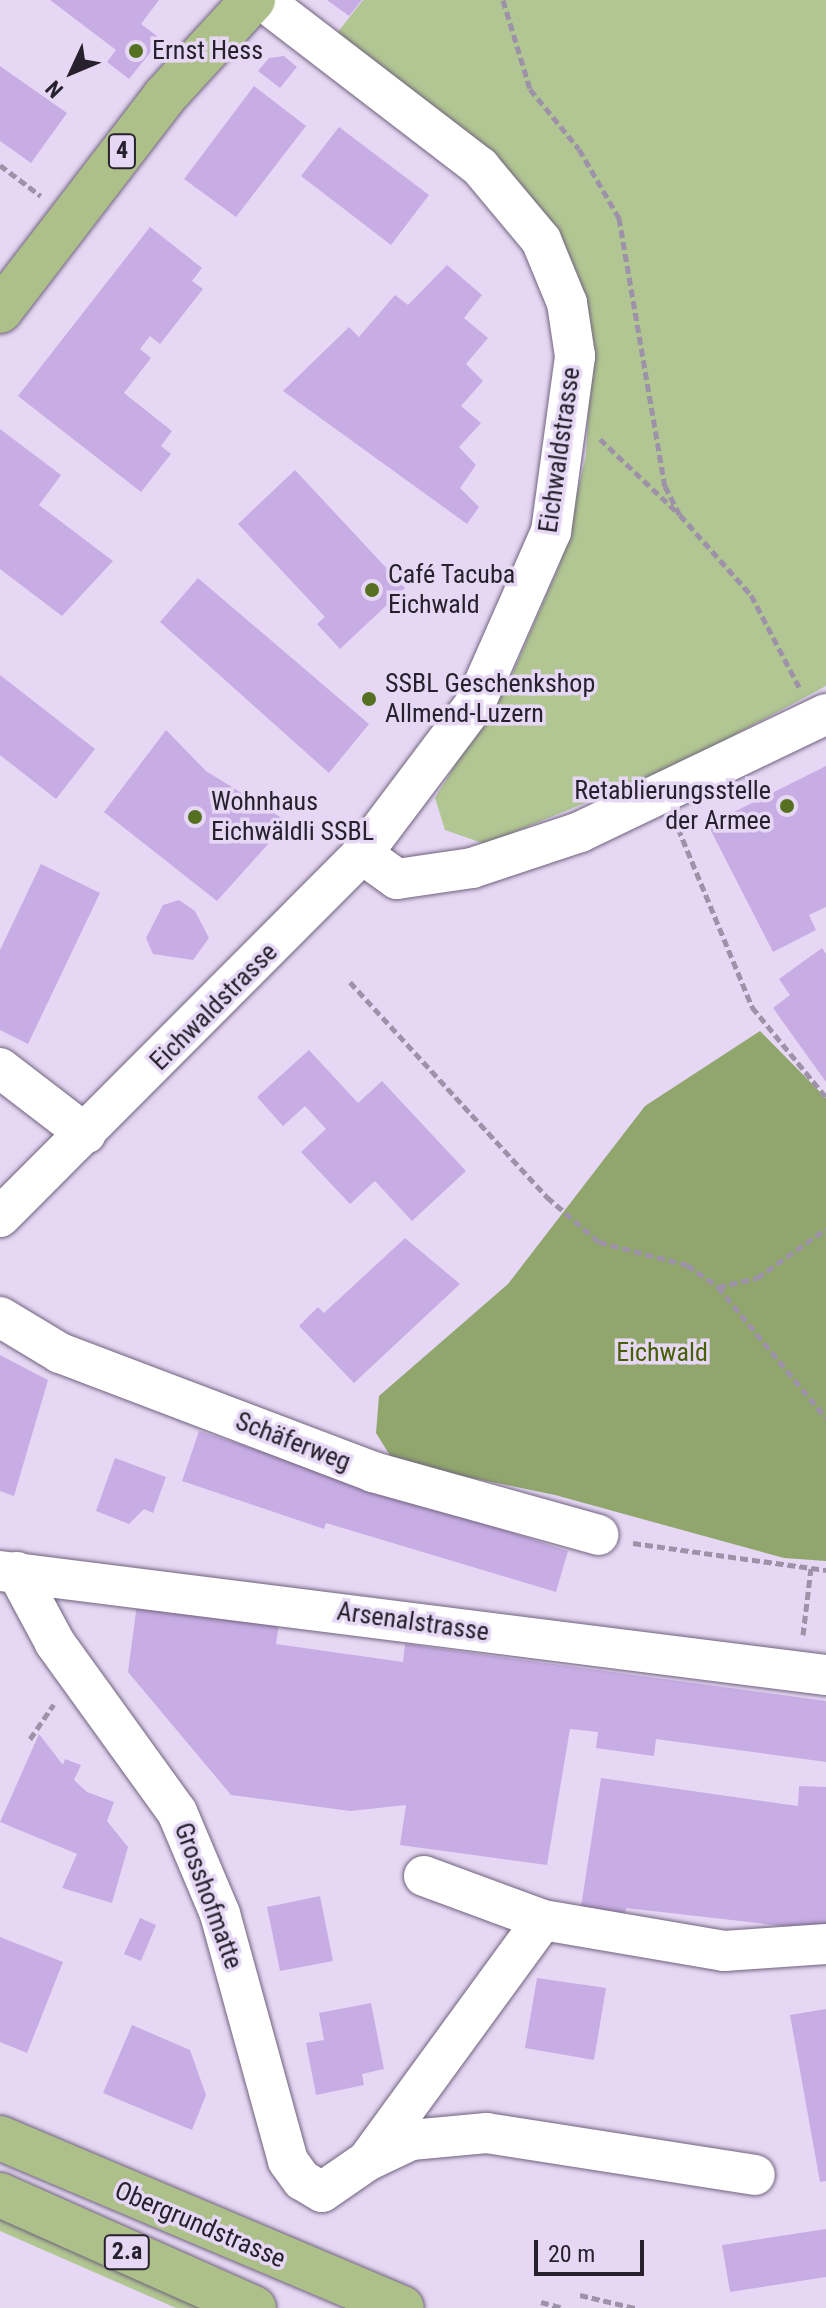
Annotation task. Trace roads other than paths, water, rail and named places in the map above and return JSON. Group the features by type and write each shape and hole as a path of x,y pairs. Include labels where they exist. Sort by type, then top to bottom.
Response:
{"main road":[{"name":"4","path":"0,311 179,79 253,0"},
{"name":"Obergrundstrasse","path":"0,2138 402,2308"},
{"name":"Obergrundstrasse","path":"0,2195 254,2308"}],"street":[{"name":"Eichwaldstrasse","path":"0,1217 362,854 475,704 519,618 551,532 568,428 575,356 567,303 524,215 480,167 262,0"},
{"path":"362,854 397,879 472,868 580,832 821,717"},
{"path":"0,1068 86,1134"},
{"name":"Schäferweg","path":"0,1317 60,1353 373,1472 598,1535"},
{"name":"Arsenalstrasse","path":"9,1572 826,1675"},
{"name":"Grosshofmatte","path":"9,1572 55,1643 177,1812 220,1914 288,2161 322,2192 367,2161 411,2140 487,2133 755,2175"},
{"path":"424,1876 543,1920 724,1951 826,1944"},
{"name":"Grosshofmatte","path":"367,2161 543,1920"}],"place":[{"name":"Ernst Hess","path":"136,51"},
{"name":"Café Tacuba Eichwald","path":"372,590"},
{"name":"SSBL Geschenkshop Allmend-Luzern","path":"369,699"},
{"name":"Retablierungsstelle der Armee","path":"787,806"},
{"name":"Wohnhaus Eichwäldli SSBL","path":"195,817"}],"park label":[{"name":"Eichwald","path":"662,1353"}]}
